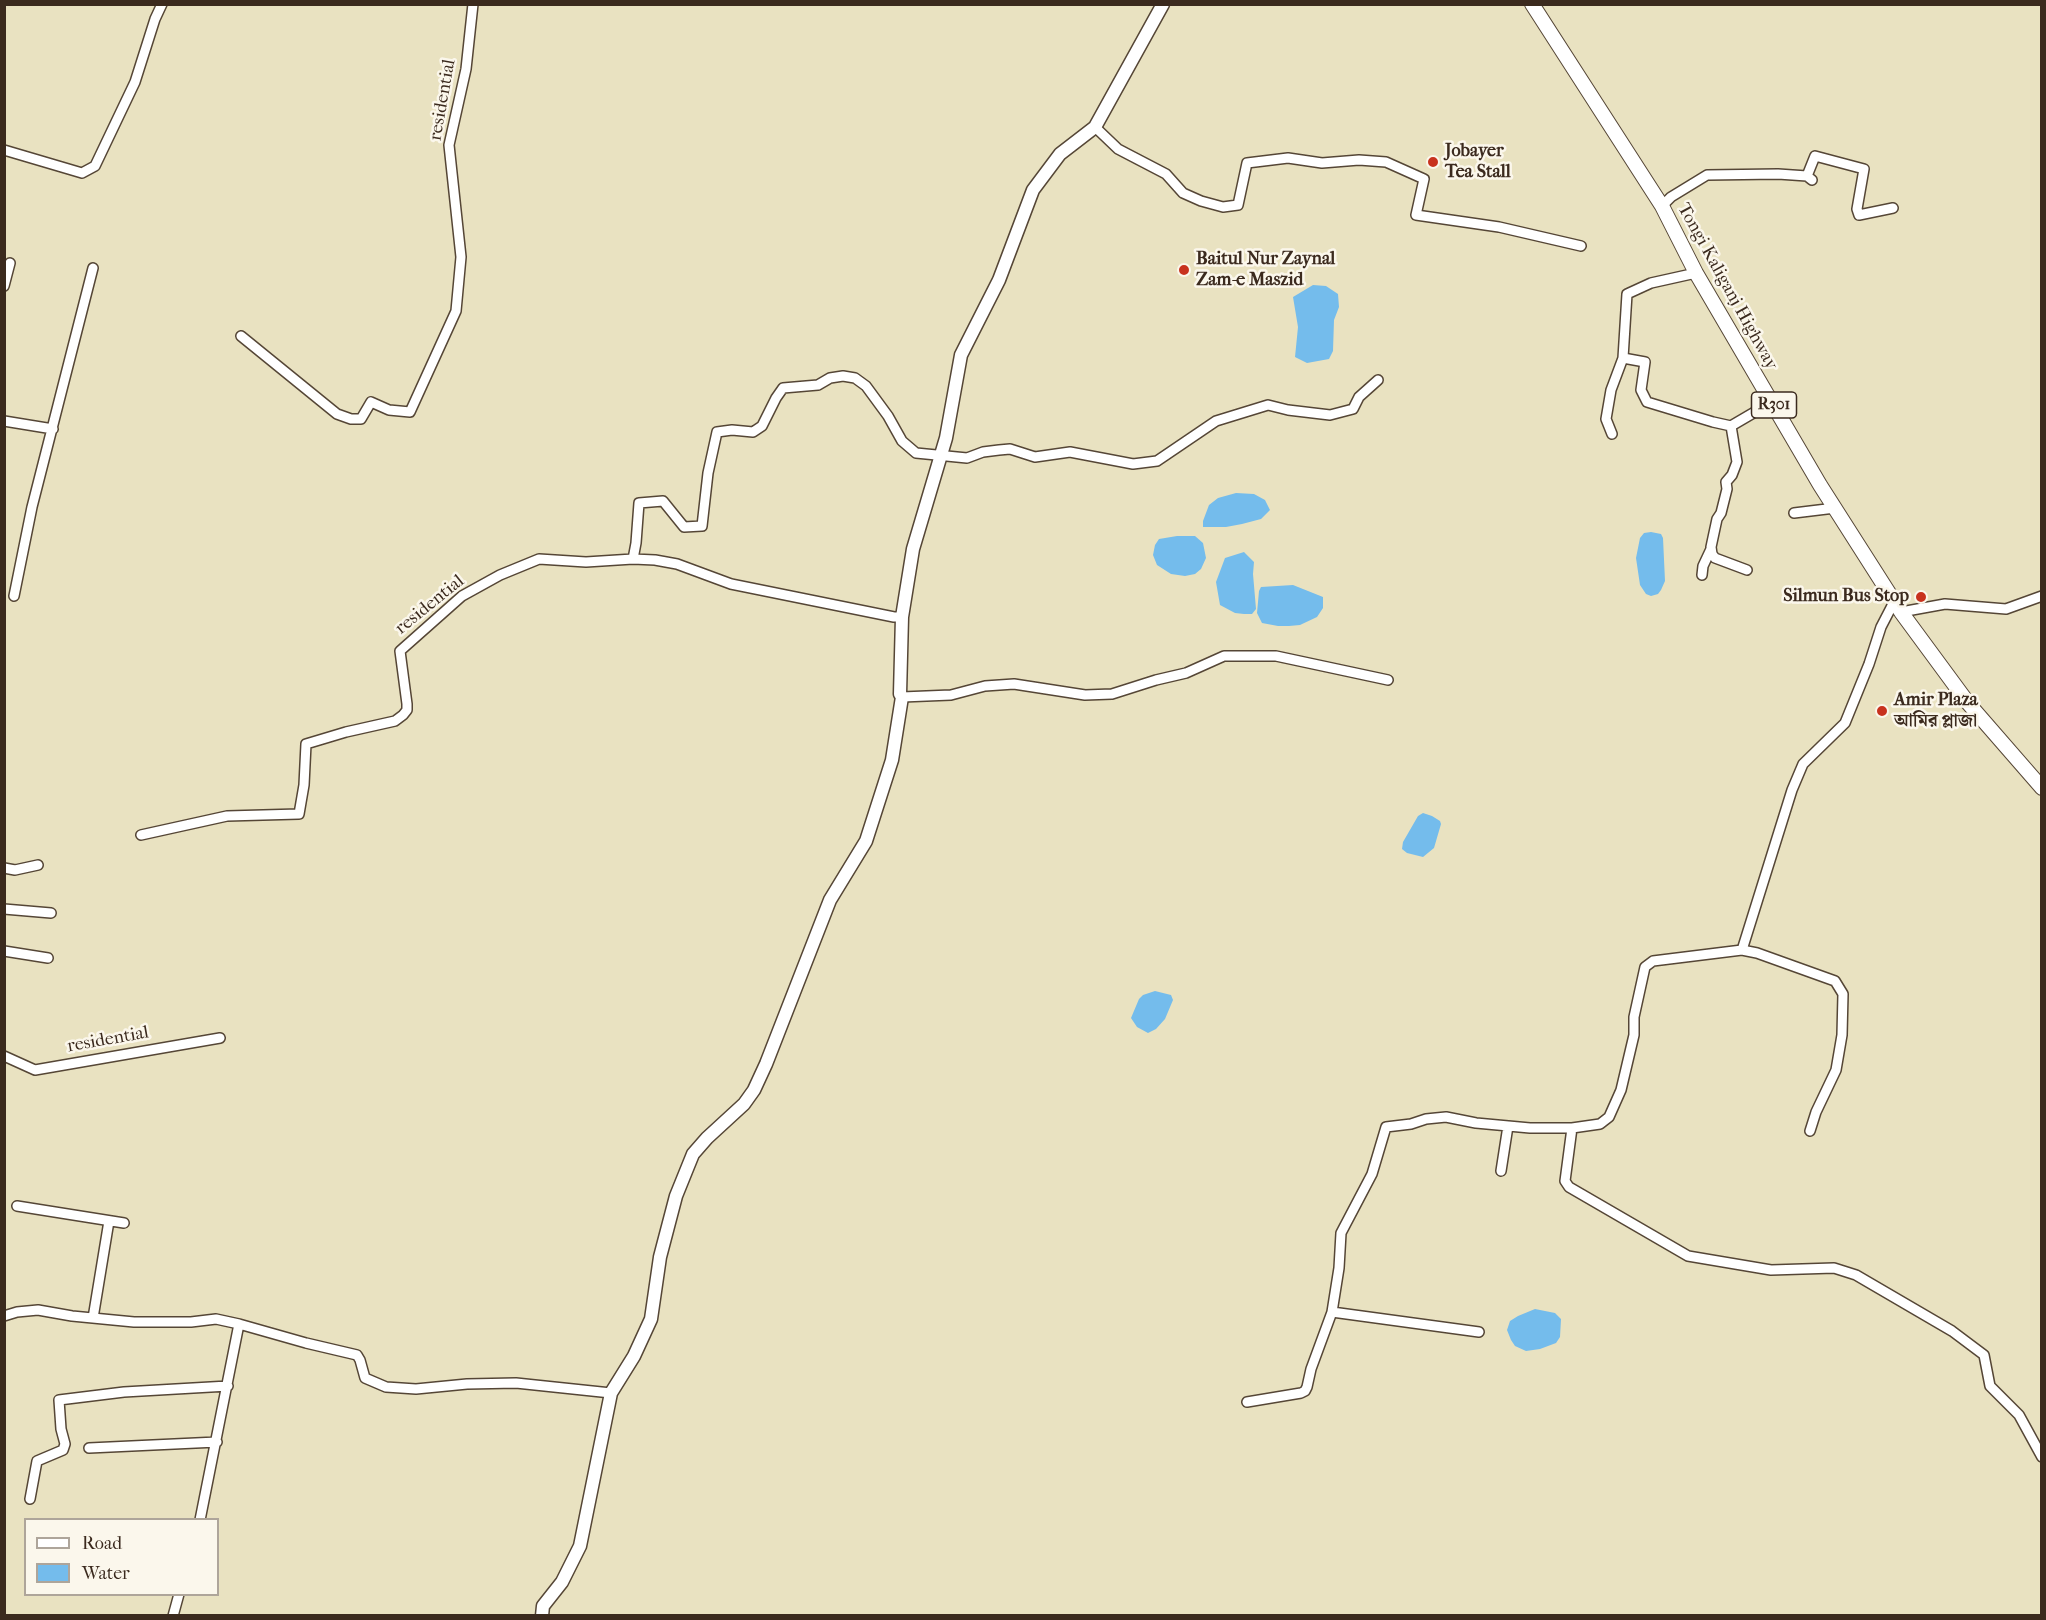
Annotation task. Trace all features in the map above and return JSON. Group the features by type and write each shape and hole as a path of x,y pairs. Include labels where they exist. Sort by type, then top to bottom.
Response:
{"main road":[{"name":"Tongi Kaliganj Highway","path":"1532,4 1662,206 1696,273 1835,508 1901,612 1968,703 2042,788"}],"street":[{"path":"4,150 82,173 95,166 135,82 162,4"},
{"name":"residential","path":"241,336 337,414 351,419 362,419 371,402 389,410 410,412 456,311 461,257 449,146 466,69 473,4"},
{"path":"542,1616 543,1606 562,1582 580,1546 611,1394 634,1356 651,1319 676,1196 693,1154 744,1104 754,1090 770,1056 830,900 866,841 892,760 902,697 900,694 902,617 913,549 946,438 961,355 999,280 1033,190 1060,153 1095,127 1163,4"},
{"path":"1095,127 1118,149 1166,174 1183,193 1223,207 1238,205 1247,163 1288,158 1322,163 1359,160 1386,162 1424,179 1416,215 1499,227 1581,246"},
{"path":"1662,206 1671,197 1707,175 1742,174 1809,178 1815,156 1864,169 1857,209 1859,215 1893,208"},
{"path":"4,286 10,263"},
{"path":"14,596 32,507 93,268"},
{"path":"1612,434 1606,419 1611,390 1623,358 1626,294 1651,283 1696,273"},
{"path":"1623,358 1645,362 1641,390 1647,402 1731,426 1772,402"},
{"path":"633,559 639,503 663,501 684,527 702,526 708,473 717,432 732,430 753,432 762,426 783,388 818,385 830,378 843,376 855,378 866,386 888,416 902,441 916,453 967,458 983,452 1010,449 1035,457 1070,452 1133,464 1157,461 1216,422 1268,405 1330,415 1353,409 1359,398 1378,380"},
{"path":"4,421 53,429"},
{"path":"1702,574 1701,569 1711,551 1717,519 1721,513 1727,489 1726,482 1732,476 1737,462 1731,426"},
{"path":"1794,513 1835,508"},
{"path":"1711,547 1715,558 1747,570"},
{"name":"residential","path":"141,835 227,816 299,814 304,784 306,744 395,721 403,715 407,710 407,704 400,651 462,596 500,575 539,559 586,562 633,559 677,564 731,584 902,617"},
{"path":"1901,612 1945,603 2006,609 2042,596"},
{"path":"1742,950 1792,790 1803,764 1845,723 1881,627 1895,600"},
{"path":"902,697 951,695 985,686 1014,684 1085,695 1112,694 1186,673 1224,656 1276,656 1388,680"},
{"path":"4,868 15,870 38,865"},
{"path":"4,909 51,913"},
{"path":"1247,1402 1305,1391 1332,1312 1340,1268 1341,1233 1372,1174 1386,1127 1446,1117 1530,1128 1572,1128 1600,1124 1609,1117 1621,1090 1634,1035 1634,1017 1645,967 1653,961 1742,950 1757,953 1835,981 1843,994 1842,1035 1836,1070 1816,1112 1810,1131"},
{"path":"4,951 48,958"},
{"name":"residential","path":"4,1056 35,1070 220,1038"},
{"path":"1501,1171 1508,1126"},
{"path":"1572,1128 1565,1181 1569,1187 1688,1256 1771,1270 1834,1269 1856,1275 1952,1331 1984,1355 1990,1386 2019,1415 2042,1457"},
{"path":"17,1206 124,1223"},
{"path":"93,1318 109,1221"},
{"path":"4,1316 38,1310 134,1322 191,1322 216,1319 357,1354 364,1378 386,1387 416,1389 467,1384 516,1383 611,1394"},
{"path":"1332,1312 1479,1332"},
{"path":"200,1518 228,1386 238,1324"},
{"path":"30,1499 37,1461 63,1450 65,1444 61,1429 59,1400 124,1392 228,1386"},
{"path":"89,1448 217,1442"},
{"path":"173,1616 178,1596"}],"water":[{"path":"1313,285 1326,286 1338,294 1339,307 1334,320 1333,351 1329,359 1307,363 1295,357 1298,327 1293,297"},
{"path":"1236,493 1254,494 1265,500 1270,510 1261,519 1242,524 1203,527 1209,505 1218,498"},
{"path":"1644,533 1661,534 1663,538 1665,581 1658,594 1651,596 1646,594 1640,585 1636,558 1640,538"},
{"path":"1195,536 1203,543 1206,558 1201,569 1195,574 1185,576 1171,574 1157,565 1153,555 1159,539"},
{"path":"1244,552 1254,562 1256,609 1252,614 1235,613 1220,605 1216,582 1225,558"},
{"path":"1293,585 1323,597 1323,608 1317,617 1300,625 1278,626 1262,623 1257,613 1261,587"},
{"path":"1423,813 1432,816 1441,824 1434,848 1423,857 1407,853 1402,849 1403,842 1418,816"},
{"path":"1155,991 1171,995 1173,1000 1165,1019 1156,1029 1148,1033 1137,1027 1131,1018 1139,999"},
{"path":"1535,1309 1555,1313 1561,1319 1560,1337 1556,1343 1526,1351 1515,1346 1507,1330 1510,1321"}],"place":[{"name":"Jobayer Tea Stall","path":"1433,162"},
{"name":"Baitul Nur Zaynal Zam-e Maszid","path":"1184,270"},
{"name":"Silmun Bus Stop","path":"1921,597"},
{"name":"Amir Plaza আমির প্লাজা","path":"1882,711"}]}
